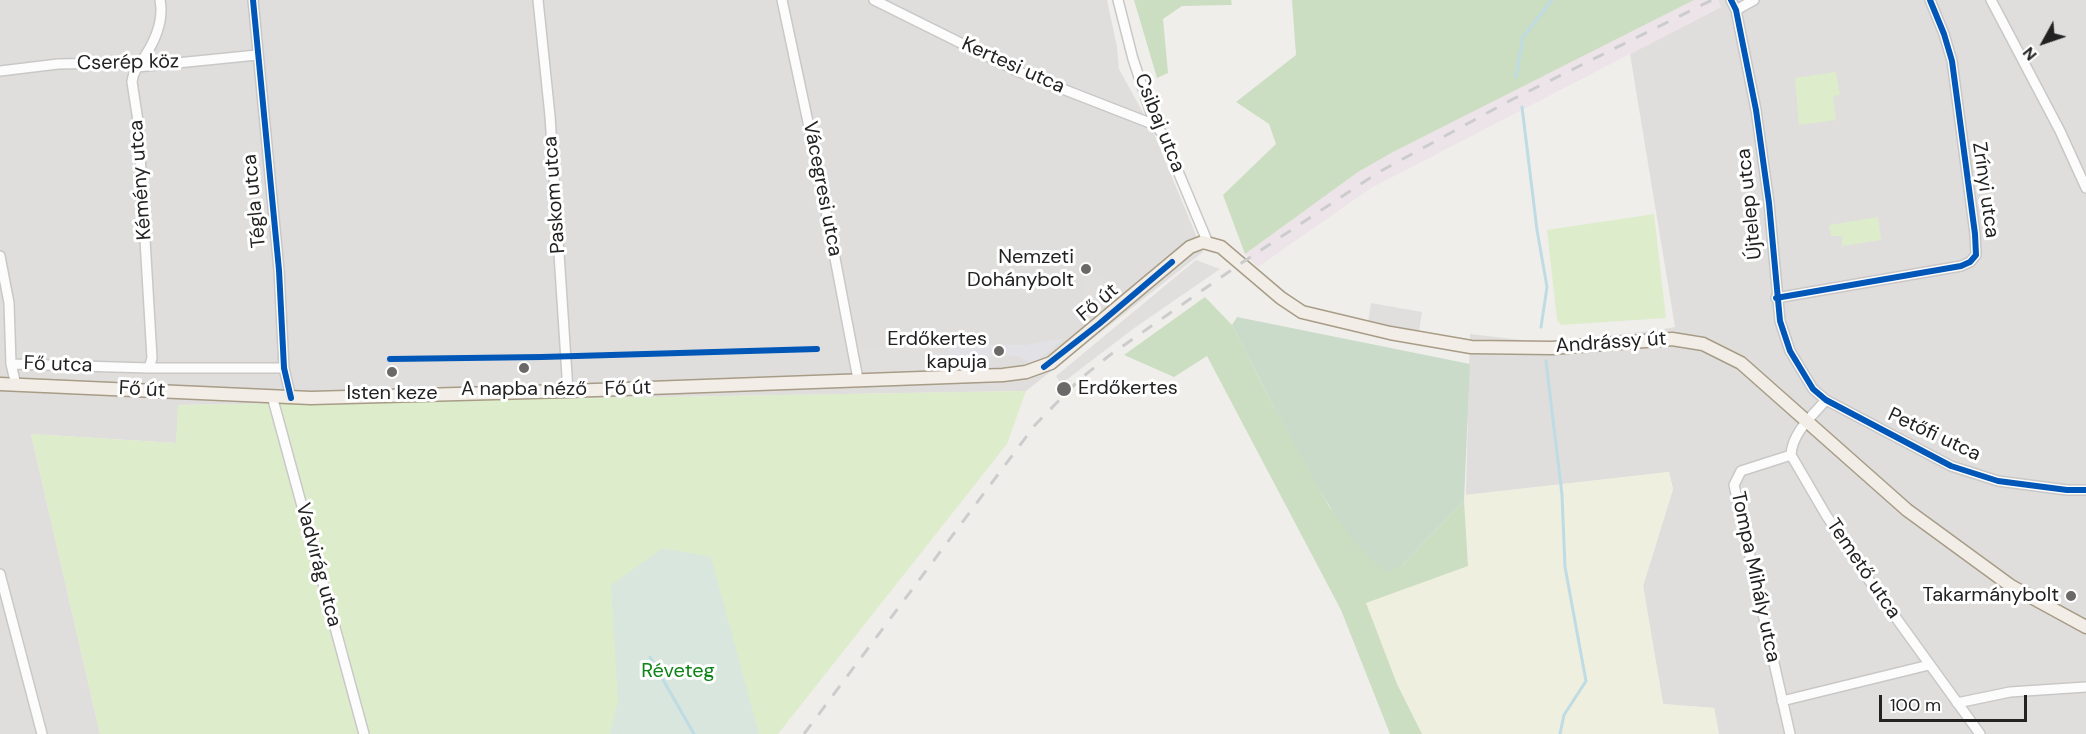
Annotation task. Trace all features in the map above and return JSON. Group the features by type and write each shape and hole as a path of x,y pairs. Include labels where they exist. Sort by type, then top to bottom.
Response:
{"main road":[{"name":"Fő út","path":"0,384 291,398 568,391 980,376 1026,372 1044,367 1190,247 1197,243 1208,243"},
{"name":"Andrássy út","path":"1208,243 1228,252 1281,298 1302,312 1401,335 1471,347 1552,348 1672,339 1702,344 1741,363 1907,510 2002,579 2086,627"}],"street":[{"name":"Kémény utca","path":"149,368 152,358 138,122 132,82 137,67 153,44 162,12 160,0"},
{"name":"Tégla utca","path":"253,0 279,270 284,368 291,398"},
{"name":"Paskom utca","path":"538,0 550,116 568,391"},
{"name":"Vácegresi utca","path":"782,0 818,169 858,380"},
{"name":"Kertesi utca","path":"874,0 890,4 1019,72 1155,125"},
{"name":"Csibaj utca","path":"1118,0 1133,59 1155,125 1162,133 1208,243"},
{"name":"Újtelep utca","path":"1731,0 1736,10 1755,110 1769,203 1776,298 1780,321 1790,351 1813,388"},
{"path":"1736,10 1754,0"},
{"name":"Zrínyi utca","path":"1776,298 1961,266 1970,262 1976,255 1976,234 1952,61 1930,0"},
{"path":"1991,0 2060,131 2086,188"},
{"name":"Cserép köz","path":"0,71 58,64 116,63 137,67 257,55"},
{"path":"0,256 9,303 11,364 16,385"},
{"name":"Fő utca","path":"11,364 149,368 284,368"},
{"name":"Petőfi utca","path":"1813,388 1826,400 1951,466 1998,481 2067,490 2086,490"},
{"name":"Vadvirág utca","path":"272,396 364,734"},
{"path":"1791,455 1792,444 1826,400"},
{"name":"Temető utca","path":"1791,455 1826,515 1929,665 1980,734"},
{"name":"Tompa Mihály utca","path":"1790,734 1734,485 1741,471 1791,455"},
{"path":"0,574 42,734"},
{"path":"1782,701 1929,665"},
{"path":"1958,703 2010,692 2086,687"}],"shaded area":[{"path":"0,0 1107,0 1119,69 1152,129 1203,252 1026,391 179,405 176,443 31,434 100,734 0,734"},
{"path":"1694,0 1718,0 1721,7 1371,188 1258,267 1245,254 1358,172 1393,152"},
{"path":"1718,0 2086,0 2086,734 1719,734 1714,708 1663,704 1643,586 1673,489 1669,472 1466,495 1470,334 1539,342 1675,327 1630,54 1721,7"},
{"path":"1196,260 1220,269 1133,329 1061,384 1056,376"},
{"path":"1104,275 1113,301 1085,325 1084,276"},
{"path":"1371,303 1422,312 1419,332 1368,323"},
{"name":"Erdőkertes kapuja","path":"1064,339 1032,365 1018,356 999,356 985,358 977,365 979,373 951,373 948,345 1025,345"},
{"path":"946,345 947,371 860,374 859,348"}],"green space":[{"path":"1134,0 1231,0 1232,5 1182,6 1163,19 1168,73 1157,78"},
{"path":"1292,0 1694,0 1393,152 1358,172 1245,254 1223,195 1276,144 1269,124 1236,102 1296,55"},
{"path":"1836,72 1840,95 1833,96 1836,120 1799,125 1795,78"},
{"path":"1654,214 1666,318 1561,325 1557,320 1547,230"},
{"path":"1878,217 1881,240 1842,246 1842,236 1831,236 1829,225"},
{"path":"1205,297 1232,325 1330,508 1402,565 1464,501 1468,566 1366,603 1397,684 1422,734 1390,734 1341,610 1207,356 1174,377 1124,355"},
{"path":"1237,317 1470,364 1464,501 1402,565 1386,572 1359,546 1336,516 1289,435 1232,325"},
{"path":"1026,391 1007,444 778,734 100,734 31,434 176,443 178,405"},
{"path":"1669,472 1673,489 1643,586 1663,704 1714,708 1719,734 1422,734 1397,684 1366,603 1468,566 1464,502 1466,495"},
{"name":"Réveteg","path":"663,548 711,557 759,734 610,734 618,701 611,585"}],"waterway":[{"path":"1516,77 1523,37 1552,0"},
{"path":"1522,107 1537,230 1547,287 1541,327"},
{"path":"1546,361 1562,495 1565,567 1586,681 1564,715 1560,734"},
{"path":"650,657 694,734"}],"railway":[{"path":"804,734 1035,425 1080,379 1110,355 1240,264 1379,172 1511,100 1712,0"}],"cycle path":[{"path":"253,0 279,270 284,368 291,398"},
{"path":"1731,0 1736,10 1756,110 1769,203 1780,321 1790,351 1813,389 1826,400 1951,466 1998,481 2067,490 2086,490"},
{"path":"1776,298 1961,266 1970,262 1976,255 1952,61 1930,0"},
{"path":"1044,367 1172,262"},
{"path":"390,359 817,349"}],"place":[{"name":"Nemzeti Dohánybolt","path":"1086,269"},
{"name":"Erdőkertes kapuja","path":"999,351"},
{"name":"A napba néző","path":"524,368"},
{"name":"Isten keze","path":"392,372"},
{"name":"Erdőkertes","path":"1064,389"},
{"name":"Takarmánybolt","path":"2071,596"}]}
